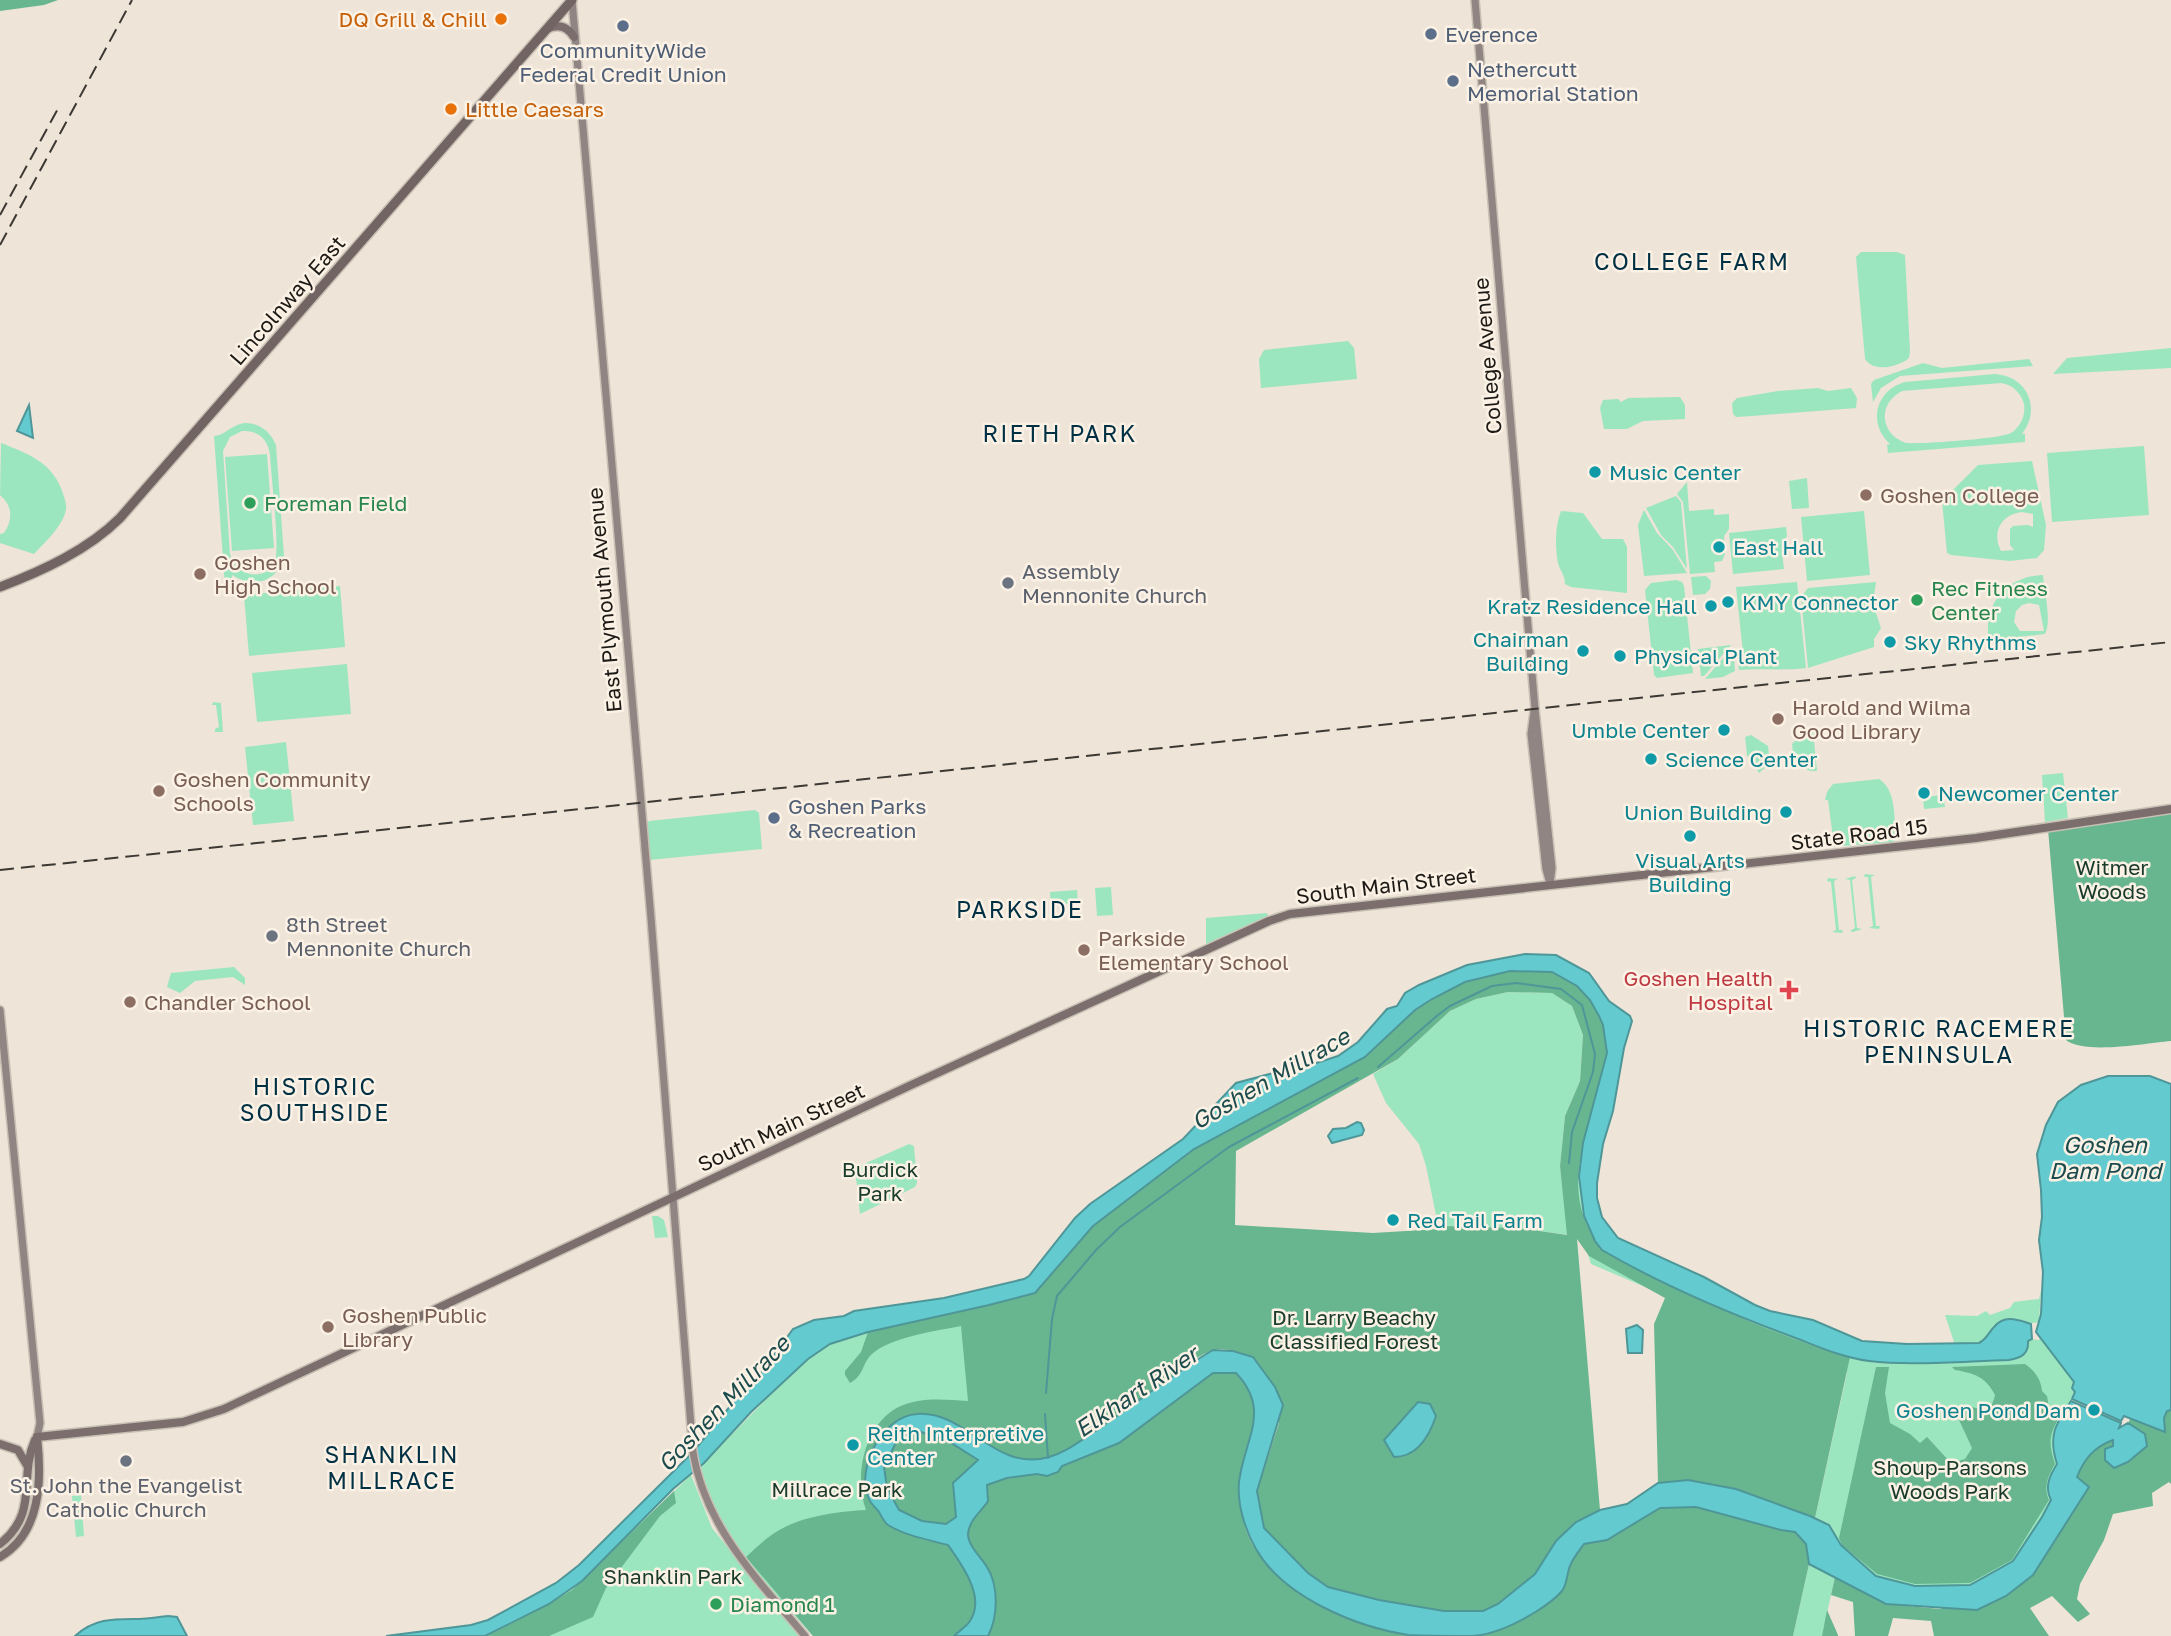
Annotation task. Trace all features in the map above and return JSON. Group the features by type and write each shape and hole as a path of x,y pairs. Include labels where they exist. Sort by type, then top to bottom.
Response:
{"highway":[{"name":"Lincolnway East","path":"0,587 81,548 104,533 120,518 572,0"}],"main road":[{"name":"East Plymouth Avenue","path":"572,0 651,918 692,1448 706,1501 722,1533 805,1636"},
{"name":"College Avenue","path":"1475,0 1535,709 1552,868 1550,884"},
{"path":"547,29 562,26 570,30 575,37"},
{"name":"State Road 15","path":"1550,884 1976,838 2171,809"},
{"name":"South Main Street","path":"37,1437 183,1422 212,1414 1274,919 1317,909 1550,884"},
{"path":"0,1010 40,1423 37,1437 37,1489 32,1522 19,1542 0,1556"},
{"path":"0,1544 9,1537 22,1518 27,1496 29,1453 37,1437"},
{"path":"0,1444 18,1450 29,1468"}],"green space":[{"path":"0,0 58,0 44,5 0,11"},
{"path":"1861,252 1897,252 1905,255 1910,351 1909,358 1893,366 1874,366 1865,359 1856,257"},
{"path":"1348,341 1354,348 1357,379 1261,388 1259,359 1264,350"},
{"path":"2171,348 2171,368 2053,374 2067,358"},
{"path":"2029,359 2033,366 1900,376 1881,388 1873,402 1871,384 1874,380 1923,363 1942,368"},
{"path":"1995,374 2016,381 2023,387 2031,404 2028,424 2022,434 2025,434 2025,442 1888,453 1887,445 1890,444 1879,427 1878,408 1887,392 1905,382","holes":["2001,383 2016,390 2024,404 2022,421 2011,433 1977,439 1906,443 1897,439 1887,426 1885,411 1888,403 1902,391"]},
{"path":"1818,388 1828,391 1851,388 1857,398 1856,408 1736,417 1733,414 1732,403 1737,398"},
{"path":"1680,397 1685,405 1685,419 1643,421 1627,429 1604,429 1600,408 1603,400 1618,399 1621,402 1628,398"},
{"path":"239,424 260,426 276,445 284,556 281,565 270,577 248,582 232,575 232,585 225,586 214,436","holes":["242,431 253,432 261,437 267,444 270,455 276,553 270,568 257,574 244,572 230,554 223,451 230,437"]},
{"path":"1,443 44,465 56,479 65,498 66,509 62,521 34,554 0,543 0,534 4,533 10,518 9,508 0,495"},
{"path":"2144,446 2149,515 2052,522 2047,453"},
{"name":"Foreman Field","path":"267,454 274,548 232,551 225,457"},
{"path":"2032,461 2046,525 2044,550 2037,558 2010,561 1947,553 1942,501 1978,465","holes":["2015,513 2033,514 2033,527 2013,526 2010,529 2010,545 2014,550 2001,551 1997,537 2004,520"]},
{"path":"1807,478 1809,508 1792,509 1789,481"},
{"path":"1687,482 1689,511 1714,509 1714,515 1729,514 1729,529 1724,536 1725,554 1722,561 1714,562 1715,572 1690,574 1683,502 1677,494"},
{"path":"1676,496 1681,502 1687,569 1673,547 1661,535 1646,508"},
{"path":"1644,510 1657,533 1673,550 1687,573 1644,576 1638,525"},
{"path":"1561,511 1583,513 1602,539 1623,539 1627,547 1627,593 1571,587 1565,584 1556,551"},
{"path":"1864,511 1870,575 1807,581 1801,517"},
{"path":"1786,527 1787,535 1782,552 1784,569 1733,574 1729,533"},
{"path":"2043,575 2048,614 2045,634 1989,640 1989,615 1994,604 2008,587 2030,577","holes":["2029,603 2039,605 2044,631 2020,631 2014,622 2016,611"]},
{"path":"1706,576 1711,581 1710,589 1705,594 1693,595 1691,577"},
{"path":"1676,580 1684,586 1693,673 1657,678 1654,675 1645,590 1651,583"},
{"path":"1797,582 1806,668 1739,670 1737,654 1743,653 1736,587"},
{"path":"1876,582 1873,604 1881,628 1874,639 1874,647 1808,668 1801,597 1808,588"},
{"path":"340,586 345,647 249,656 244,595"},
{"path":"1731,645 1704,676 1701,676 1698,649"},
{"path":"1724,657 1734,658 1735,671 1723,677 1705,679"},
{"path":"347,664 351,714 257,722 252,673"},
{"path":"213,702 221,703 223,732 215,732 219,727 216,705 212,705"},
{"path":"1813,731 1817,771 1810,771 1794,761 1792,744 1804,732"},
{"path":"1751,735 1768,746 1770,763 1759,773 1747,755 1745,737"},
{"path":"286,742 294,821 253,825 245,747"},
{"path":"2063,773 2068,818 2045,822 2042,775"},
{"path":"1879,779 1885,784 1892,798 1896,839 1893,842 1830,847 1828,839 1833,838 1828,800 1825,800 1827,792 1833,784"},
{"path":"1943,795 1945,807 1924,809 1923,797"},
{"path":"755,810 759,813 762,849 649,860 646,825 649,821"},
{"name":"Witmer Woods","path":"2171,810 2171,1041 2101,1047 2075,1044 2066,1040 2048,829"},
{"path":"1865,874 1875,875 1871,877 1876,926 1880,926 1879,929 1869,928 1873,926 1868,877 1864,877"},
{"path":"1855,876 1852,880 1857,928 1862,929 1853,932 1850,931 1855,928 1850,880 1845,879"},
{"path":"1828,878 1838,879 1834,881 1839,930 1843,930 1842,933 1832,932 1836,930 1831,882 1827,881"},
{"path":"1111,887 1113,915 1097,916 1095,888"},
{"path":"1077,890 1078,903 1051,905 1050,892"},
{"path":"1267,913 1268,916 1206,944 1206,918"},
{"name":"Millrace Park","path":"1551,963 1591,987 1616,1045 1591,1195 1599,1231 1634,1253 1863,1354 1862,1360 2009,1360 2023,1356 2030,1339 2040,1338 2044,1341 2074,1382 2072,1388 2075,1392 2054,1434 2057,1464 2048,1486 2051,1500 2013,1561 1970,1585 1915,1586 1876,1576 1841,1545 1829,1525 1815,1518 1847,1373 1591,1264 1580,1229 1573,1167 1594,1038 1567,993 1541,984 1505,985 1450,1001 1371,1069 1196,1162 1104,1231 1047,1301 984,1323 996,1450 978,1461 953,1483 956,1517 946,1525 948,1545 962,1565 975,1595 971,1620 954,1636 813,1636 745,1558 718,1514 701,1466 808,1359 830,1344 868,1332 981,1307 979,1290 1032,1284 1080,1227 1105,1205 1184,1148 1241,1092 1285,1076 1288,1080 1299,1082 1400,1013 1474,971"},
{"path":"234,967 245,978 245,985 233,977 195,981 180,993 167,987 171,973"},
{"name":"Dr. Larry Beachy Classified Forest","path":"1510,971 1543,971 1569,979 1585,992 1597,1010 1605,1031 1607,1051 1604,1073 1585,1139 1578,1182 1580,1205 1588,1227 1597,1239 1628,1265 1709,1303 1755,1324 1850,1357 1815,1518 1736,1489 1688,1480 1658,1483 1654,1324 1665,1298 1589,1256 1577,1239 1600,1510 1576,1522 1556,1541 1535,1574 1498,1604 1483,1611 1444,1611 1379,1600 1329,1587 1308,1573 1264,1528 1257,1491 1279,1423 1253,1357 1221,1349 1197,1358 1105,1426 1075,1445 1045,1458 1008,1456 978,1441 942,1417 883,1434 870,1455 866,1471 921,1539 948,1545 960,1562 974,1592 974,1612 969,1623 954,1636 813,1636 746,1557 769,1537 794,1523 824,1515 866,1510 862,1495 863,1462 874,1430 884,1417 913,1402 968,1401 961,1326 914,1336 880,1348 872,1354 858,1377 850,1383 845,1371 861,1352 868,1332 1035,1293 1093,1226 1194,1149 1365,1057 1415,1010 1457,985","holes":["1508,992 1552,993 1572,1006 1583,1035 1580,1081 1565,1116 1560,1166 1567,1235 1518,1228 1445,1226 1439,1229 1373,1233 1235,1225 1236,1151 1398,1059 1450,1011 1476,999"]},
{"path":"1508,992 1552,993 1572,1006 1583,1035 1580,1081 1565,1116 1560,1166 1568,1235 1518,1228 1445,1226 1436,1215 1419,1144 1386,1103 1373,1074 1398,1059 1450,1011 1476,999"},
{"name":"Burdick Park","path":"909,1144 914,1146 915,1187 860,1214 855,1168"},
{"path":"652,1216 664,1220 668,1237 655,1238"},
{"path":"2041,1290 2039,1322 2027,1324 2023,1320 1991,1331 1980,1342 1955,1345 1945,1315 1977,1316 1986,1311 1990,1315 2010,1308 2014,1302 2039,1299"},
{"name":"Shoup-Parsons Woods Park","path":"2025,1364 2039,1379 2042,1391 2047,1396 2050,1413 2059,1418 2051,1441 2055,1464 2047,1482 2049,1500 2012,1560 1970,1583 1915,1584 1877,1574 1842,1545 1839,1538 1876,1367 1889,1367 1885,1393 1890,1423 1920,1443 1927,1437 1951,1463 1965,1459 1972,1448 1954,1409 1987,1409 1995,1395 1979,1377 1952,1367"},
{"path":"1213,1373 1235,1373 1252,1399 1255,1423 1243,1461 1242,1514 1252,1543 1267,1565 1287,1584 1337,1613 1414,1636 988,1636 995,1610 995,1592 987,1567 968,1538 973,1520 988,1501 987,1485 1009,1478 1047,1476 1062,1466 1119,1443"},
{"path":"2167,1410 2171,1410 2171,1484 2169,1482 2152,1493 2153,1506 2113,1514 2104,1540 2080,1584 2077,1599 2090,1614 2078,1622 2052,1596 2030,1608 2049,1636 1934,1636 1931,1621 1893,1618 1888,1636 1855,1636 1853,1602 1831,1595 1835,1577 1886,1604 1940,1609 2055,1542 2071,1511 2089,1487 2076,1478 2086,1460 2099,1447 2112,1440 2113,1446 2128,1462 2147,1446 2145,1434 2128,1424 2130,1419 2165,1431 2164,1417"},
{"path":"918,1431 948,1441 978,1461 953,1483 956,1517 946,1524 922,1521 899,1510 887,1488 884,1467 899,1436"},
{"name":"Shanklin Park","path":"691,1475 712,1528 799,1636 485,1636 549,1604 572,1589"},
{"path":"674,1491 676,1503 660,1516 606,1588 593,1617 549,1636 487,1636 572,1590"},
{"path":"81,1495 84,1536 76,1537 72,1496"},
{"path":"1696,1507 1795,1532 1806,1544 1809,1564 1793,1636 1475,1636 1504,1629 1563,1590 1571,1563 1584,1544 1607,1540 1660,1508"},
{"path":"1809,1564 1835,1577 1822,1636 1793,1636"},
{"path":"1827,1610 1838,1635 1838,1636 1822,1636"}],"water":[{"path":"29,405 33,438 17,431"},
{"name":"Goshen Millrace","path":"1525,954 1556,955 1589,973 1609,1001 1630,1016 1632,1021 1624,1048 1613,1111 1603,1144 1597,1183 1597,1198 1602,1217 1618,1238 1704,1277 1755,1305 1813,1320 1862,1341 1907,1344 1979,1343 1998,1323 2012,1319 2031,1324 2032,1339 2028,1341 2026,1352 2021,1357 2009,1360 1939,1363 1869,1361 1850,1357 1720,1308 1672,1287 1602,1250 1584,1216 1579,1176 1583,1143 1607,1053 1603,1025 1590,1000 1577,986 1552,972 1510,971 1465,982 1432,999 1415,1010 1365,1057 1194,1149 1093,1226 1035,1293 868,1332 830,1344 808,1359 751,1412 704,1463 673,1489 582,1581 549,1604 485,1636 386,1636 471,1625 488,1620 556,1583 579,1565 693,1452 740,1394 760,1374 793,1329 814,1320 844,1316 854,1311 944,1298 1024,1279 1090,1204 1183,1139 1236,1083 1298,1069 1338,1056 1358,1042 1387,1009 1397,1006 1405,993 1419,985 1467,965"},
{"name":"Goshen Dam Pond","path":"2108,1076 2150,1076 2171,1084 2171,1410 2167,1411 2164,1418 2165,1432 2124,1416 2121,1421 2072,1399 2075,1392 2072,1388 2074,1382 2036,1332 2041,1314 2043,1272 2039,1240 2042,1217 2037,1154 2046,1125 2058,1102 2081,1085"},
{"path":"1357,1122 1361,1123 1364,1130 1362,1135 1332,1143 1328,1136 1333,1129 1346,1128"},
{"path":"1637,1325 1643,1330 1642,1353 1628,1353 1626,1329"},
{"path":"1213,1350 1233,1351 1253,1357 1275,1387 1283,1405 1257,1491 1264,1528 1308,1573 1328,1587 1379,1600 1444,1611 1483,1611 1498,1604 1535,1574 1556,1541 1576,1522 1600,1510 1627,1504 1658,1483 1688,1480 1736,1489 1829,1525 1841,1545 1876,1576 1915,1586 1970,1585 2013,1561 2042,1517 2051,1500 2048,1486 2057,1464 2053,1438 2071,1401 2121,1423 2119,1428 2128,1423 2145,1434 2147,1446 2128,1462 2114,1468 2105,1460 2105,1449 2113,1446 2113,1440 2090,1454 2077,1477 2089,1487 2033,1575 2006,1596 1977,1610 1886,1604 1809,1564 1806,1544 1795,1532 1696,1507 1660,1508 1607,1540 1584,1544 1571,1563 1562,1591 1543,1607 1514,1624 1473,1636 1409,1635 1367,1625 1323,1607 1284,1582 1268,1566 1248,1534 1239,1499 1239,1482 1253,1426 1252,1400 1247,1387 1236,1373 1213,1373 1119,1443 1062,1466 1058,1472 1047,1476 1037,1474 1007,1478 987,1485 988,1501 973,1520 968,1534 970,1543 987,1567 994,1583 994,1620 988,1636 954,1636 970,1621 975,1602 974,1592 960,1562 948,1545 910,1535 888,1525 869,1499 866,1473 869,1459 883,1434 904,1417 917,1414 935,1415 951,1421 1012,1456 1030,1460 1049,1457 1081,1441","holes":["918,1431 948,1441 978,1460 953,1483 956,1517 946,1524 922,1521 899,1510 887,1488 884,1467 899,1436"]},
{"path":"1418,1402 1430,1404 1436,1416 1433,1424 1416,1450 1394,1457 1384,1440"},
{"path":"177,1617 187,1636 75,1636 90,1626 105,1621"}],"waterway":[{"path":"1378,1067 1450,1006 1492,986 1516,983 1561,989 1582,1005 1595,1054 1593,1072 1572,1132 1569,1163"},
{"path":"1046,1393 1052,1319 1057,1296 1096,1250 1120,1227 1229,1147 1358,1078"},
{"path":"1045,1414 1048,1458"}],"railway":[{"path":"0,245 132,0"},
{"path":"0,215 60,105"},
{"path":"0,870 2171,642"}],"place":[{"name":"DQ Grill & Chill","path":"501,19"},
{"name":"CommunityWide Federal Credit Union","path":"623,26"},
{"name":"Everence","path":"1431,34"},
{"name":"Nethercutt Memorial Station","path":"1453,81"},
{"name":"Little Caesars","path":"451,109"},
{"name":"Music Center","path":"1595,472"},
{"name":"Goshen College","path":"1866,495"},
{"name":"Foreman Field","path":"250,503"},
{"name":"East Hall","path":"1719,547"},
{"name":"Goshen High School","path":"200,574"},
{"name":"Assembly Mennonite Church","path":"1008,583"},
{"name":"Rec Fitness Center","path":"1917,600"},
{"name":"KMY Connector","path":"1728,602"},
{"name":"Kratz Residence Hall","path":"1711,606"},
{"name":"Sky Rhythms","path":"1890,642"},
{"name":"Chairman Building","path":"1583,651"},
{"name":"Physical Plant","path":"1620,656"},
{"name":"Harold and Wilma Good Library","path":"1778,719"},
{"name":"Umble Center","path":"1724,730"},
{"name":"Science Center","path":"1651,759"},
{"name":"Goshen Community Schools","path":"159,791"},
{"name":"Newcomer Center","path":"1924,793"},
{"name":"Union Building","path":"1786,812"},
{"name":"Goshen Parks & Recreation","path":"774,818"},
{"name":"Visual Arts Building","path":"1690,836"},
{"name":"8th Street Mennonite Church","path":"272,936"},
{"name":"Parkside Elementary School","path":"1084,950"},
{"name":"Goshen Health Hospital","path":"1789,990"},
{"name":"Chandler School","path":"130,1002"},
{"name":"Red Tail Farm","path":"1393,1220"},
{"name":"Goshen Public Library","path":"328,1327"},
{"name":"Goshen Pond Dam","path":"2094,1410"},
{"name":"Reith Interpretive Center","path":"853,1445"},
{"name":"St. John the Evangelist Catholic Church","path":"126,1461"},
{"name":"Diamond 1","path":"716,1604"}],"district":[{"name":"COLLEGE FARM","path":"1692,261"},
{"name":"RIETH PARK","path":"1060,433"},
{"name":"PARKSIDE","path":"1020,909"},
{"name":"HISTORIC RACEMERE PENINSULA","path":"1939,1041"},
{"name":"HISTORIC SOUTHSIDE","path":"315,1099"},
{"name":"SHANKLIN MILLRACE","path":"392,1467"}],"water label":[{"name":"Elkhart River","path":"1136,1391"}]}
